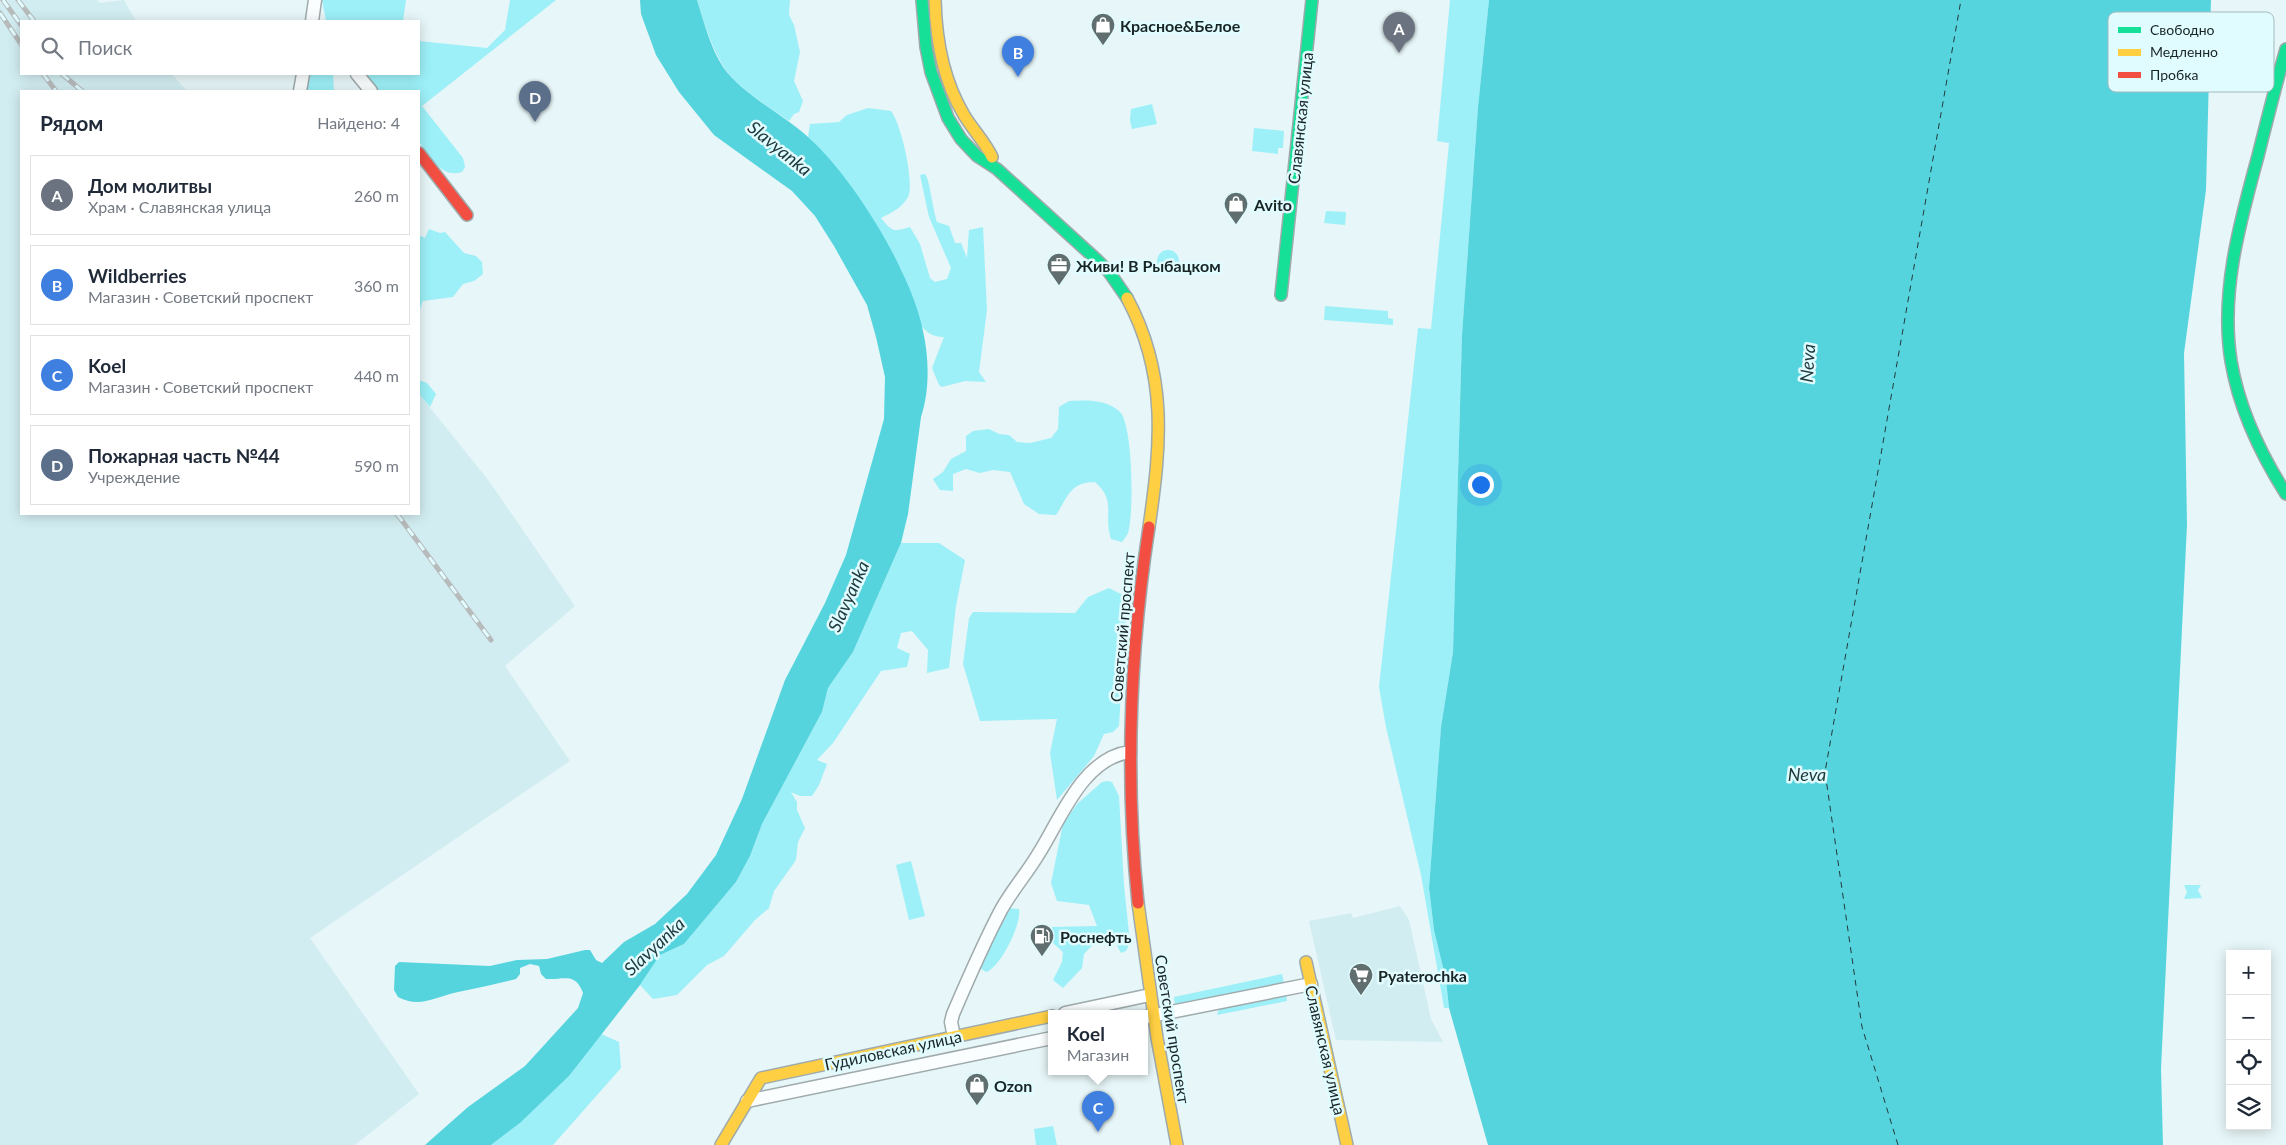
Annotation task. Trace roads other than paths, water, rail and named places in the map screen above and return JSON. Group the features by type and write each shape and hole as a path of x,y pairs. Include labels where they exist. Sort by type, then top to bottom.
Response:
{"main road":[{"name":"Советский проспект","path":"922,0 925,46 930,73 950,121 983,162 997,170 1090,252 1109,273 1131,306 1143,332 1153,365 1157,386 1157,460 1137,621 1130,752 1136,889 1150,995 1149,1017 1177,1145"},
{"name":"Советский проспект","path":"935,0 938,44 948,83 962,113 990,152 997,170"},
{"name":"Славянская улица","path":"1281,295 1312,0"},
{"path":"2286,49 2243,207 2230,274 2228,323 2231,362 2241,399 2254,435 2286,494"},
{"path":"420,154 467,215"},
{"name":"Славянская улица","path":"1306,962 1349,1143"},
{"name":"Гудиловская улица","path":"721,1145 761,1078 1048,1017"}],"street":[{"path":"312,20 315,0"},
{"path":"300,90 303,75"},
{"path":"358,75 370,90"},
{"path":"954,1037 951,1022 953,1014 975,964 1002,909 1040,852 1062,809 1096,767 1107,758 1130,752"},
{"path":"1149,1017 1310,984"},
{"path":"1079,1010 1150,995"},
{"name":"Гудиловская улица","path":"747,1101 1048,1039"}],"water":[{"name":"Slavyanka","path":"640,0 697,0 711,43 723,67 741,87 798,129 825,154 861,200 893,254 916,307 923,331 927,363 926,396 921,417 908,514 901,543 853,652 828,688 822,712 762,824 750,856 736,882 684,944 660,955 640,985 569,1076 520,1123 491,1145 425,1145 468,1107 525,1066 578,1008 583,993 577,982 564,978 546,979 541,974 539,966 530,964 520,968 520,974 516,979 428,1001 414,1002 398,997 394,990 395,966 399,962 490,966 517,960 547,959 585,950 590,950 596,960 602,963 624,942 655,924 687,894 716,855 742,799 785,680 825,603 846,555 884,419 885,377 867,305 834,246 815,216 792,191 714,135 679,92 656,55 641,14"},
{"name":"Neva","path":"1489,0 2211,0 2211,12 2108,12 2108,92 2209,92 2206,190 2184,353 2187,524 2161,1069 2163,1145 1488,1145 1449,1008 1446,980 1434,930 1429,888 1441,727 1453,652 1462,335 1478,107"}],"railway":[{"path":"3,0 20,24"},
{"path":"18,0 33,20"},
{"path":"0,13 20,43"},
{"path":"44,75 55,90"},
{"path":"63,75 81,90"},
{"path":"398,515 491,640"}],"place":[{"name":"Красное&Белое","path":"1103,46"},
{"name":"Дом молитвы","path":"1399,53"},
{"name":"Wildberries","path":"1018,77"},
{"name":"Пожарная часть №44","path":"535,122"},
{"name":"Avito","path":"1236,225"},
{"name":"Живи! В Рыбацком","path":"1059,286"},
{"name":"Роснефть","path":"1042,957"},
{"name":"Pyaterochka","path":"1361,996"},
{"name":"Ozon","path":"977,1106"},
{"name":"Koel","path":"1098,1132"}]}
